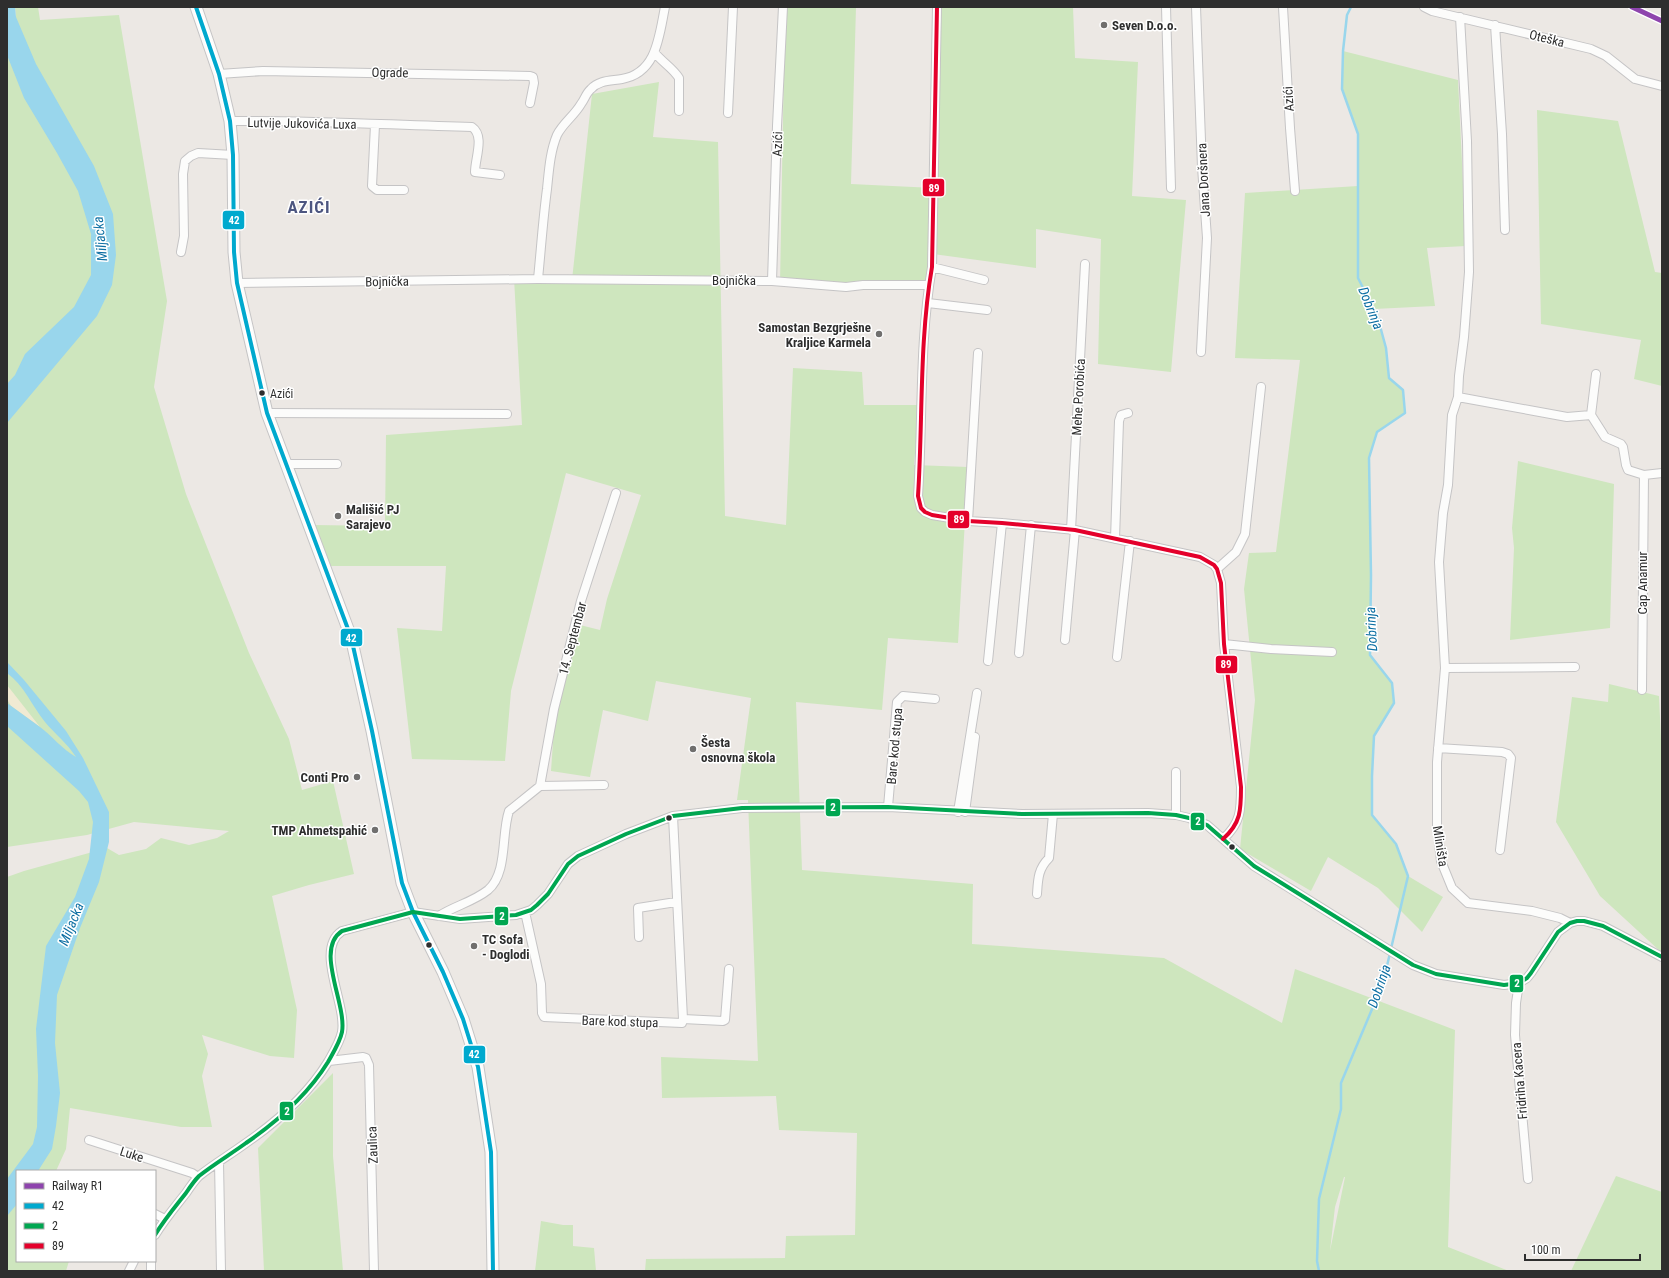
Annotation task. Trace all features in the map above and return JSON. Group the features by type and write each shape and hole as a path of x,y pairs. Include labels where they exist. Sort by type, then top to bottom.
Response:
{"main road":[{"path":"196,7 219,74 230,121 233,156 234,252 237,284 267,413 351,637 372,731 402,883 413,912 443,972 463,1019 478,1067 490,1152 493,1271"}],"street":[{"path":"538,279 552,149 558,135 564,123 581,105 592,87 601,82 623,79 636,74 650,61 655,53 665,7"},
{"path":"728,113 733,7"},
{"name":"Azići","path":"772,280 777,126 783,7"},
{"path":"937,7 932,267 929,285 922,397 919,503 925,512 932,515 968,521 1031,525 1073,530 1200,557 1210,562 1217,569 1221,583 1224,644 1241,787 1241,806 1236,824 1223,839"},
{"path":"1166,7 1171,188"},
{"name":"Jana Doršnera","path":"1196,7 1202,167 1207,238 1201,352"},
{"name":"Azići","path":"1283,7 1290,128 1296,191"},
{"name":"Oteška","path":"1424,7 1432,11 1592,49 1606,56 1635,79 1662,86"},
{"name":"Mliništa","path":"1460,18 1467,141 1469,272 1458,397 1452,415 1448,485 1443,513 1439,571 1445,668 1438,748 1437,825 1440,861 1452,888 1468,903 1532,911 1560,918 1570,923"},
{"path":"1495,25 1502,134 1505,230"},
{"path":"655,53 660,60 672,69 679,78 679,111"},
{"name":"Ograde","path":"219,74 271,71 530,76 533,77 534,83 530,103"},
{"name":"Lutvije Jukovića Luxa","path":"230,121 289,120 375,125 472,127 477,130 479,136 475,172 500,175"},
{"name":"Lutvije Jukovića Luxa","path":"375,125 372,186 377,190 404,190"},
{"path":"181,252 184,236 183,174 185,161 190,156 198,154 233,156"},
{"name":"Mehe Porobića","path":"1065,640 1073,530 1085,264"},
{"path":"932,267 984,280"},
{"name":"Bojnička","path":"237,284 538,279 772,280 846,287 863,285 929,285"},
{"path":"928,303 987,310"},
{"path":"968,521 978,353"},
{"path":"1596,374 1591,415 1605,437 1623,446 1628,470 1644,476 1662,473"},
{"path":"1217,569 1236,552 1245,534 1261,386"},
{"path":"1458,397 1567,417 1591,415"},
{"path":"267,413 507,414"},
{"path":"1115,539 1119,421 1121,415 1128,414"},
{"path":"285,464 337,464"},
{"name":"Cap Anamur","path":"1642,690 1644,476"},
{"name":"14. Septembar","path":"540,786 554,709 579,608 616,493"},
{"path":"988,661 1002,523"},
{"path":"1019,653 1031,525"},
{"path":"1117,657 1130,541"},
{"path":"1224,644 1332,652"},
{"path":"1445,668 1575,667"},
{"path":"961,812 977,693"},
{"name":"Bare kod stupa","path":"888,807 898,702 903,696 935,699"},
{"path":"961,812 978,714"},
{"path":"1438,748 1502,752 1508,754 1511,761 1500,850"},
{"path":"1176,772 1176,815"},
{"path":"439,916 473,900 493,885 500,867 509,811 540,786 604,785"},
{"path":"156,1232 198,1177 278,1120 309,1089 329,1061 342,1032 340,1003 331,964 330,949 334,938 342,931 413,912 460,919 516,915 526,912 537,905 548,894 568,864 578,856 626,834 673,816 734,808 888,807 961,812 1054,814 1148,813 1176,815 1207,825 1254,866 1396,955 1413,965 1436,974 1504,985 1519,983 1532,973 1558,932 1570,923 1584,921 1594,922 1662,957"},
{"path":"1037,894 1039,872 1049,858 1054,814"},
{"path":"673,816 676,902 683,1019 725,1020 729,969"},
{"path":"639,937 638,908 676,902"},
{"name":"Bare kod stupa","path":"526,912 541,984 542,1013 544,1017 682,1023 683,1019"},
{"name":"Fridriha Kacera","path":"1519,983 1516,1003 1515,1034 1528,1179"},
{"name":"Zaulica","path":"329,1061 363,1057 366,1058 369,1065 374,1271"},
{"name":"Luke","path":"89,1140 198,1177"},
{"path":"219,1162 221,1271"},
{"path":"156,1214 165,1219"},
{"path":"129,1271 134,1262"}],"green space":[{"path":"15,7 38,7 40,20 119,15 167,301 154,387 186,494 249,653 289,739 302,790 333,781 354,874 272,896 297,1010 294,1058 270,1056 202,1035 208,1054 202,1076 212,1127 181,1127 70,1108 66,1149 56,1170 16,1170 16,1262 69,1262 66,1271 7,1271 7,877 107,848 119,855 146,849 161,838 189,845 217,838 229,831 134,822 87,835 7,847 7,20 16,17"},
{"path":"785,7 856,7 851,184 934,188 941,7 1073,7 1075,58 1138,62 1132,196 1186,200 1171,372 1098,364 1101,239 1036,229 1036,268 933,254 929,287 780,285"},
{"path":"1343,51 1458,80 1466,246 1427,248 1435,306 1374,309 1386,348 1389,378 1403,390 1405,413 1377,432 1369,458 1371,575 1370,655 1392,683 1394,703 1374,736 1372,815 1396,844 1408,876 1443,897 1422,932 1378,888 1328,857 1311,891 1240,849 1255,700 1244,589 1249,553 1276,552 1300,360 1235,358 1245,193 1358,186 1358,134 1342,89"},
{"path":"659,82 653,137 718,142 725,516 786,525 793,368 862,372 864,405 919,405 914,465 968,467 958,643 888,638 882,710 796,702 802,870 973,884 972,944 1164,958 1282,1023 1295,969 1455,1030 1448,1247 1509,1271 645,1271 646,1259 785,1258 786,1236 855,1235 857,1133 779,1130 776,1096 662,1098 661,1057 758,1061 748,800 737,800 751,698 656,681 648,721 603,710 590,777 551,771 555,714 580,625 600,630 607,599 641,495 566,473 511,691 505,761 412,759 397,628 442,631 446,566 331,566 313,525 385,526 386,435 522,425 514,278 572,280 592,94","holes":["1345,1177 1330,1251 1335,1207"]},
{"path":"1537,110 1618,121 1655,272 1662,273 1662,386 1634,379 1641,340 1541,324"},
{"path":"1518,461 1614,484 1610,628 1510,640 1514,548 1512,528"},
{"path":"1609,684 1659,696 1662,761 1662,953 1600,896 1556,822 1572,697 1608,702"},
{"path":"333,1073 333,1156 343,1271 264,1271 258,1148"},
{"path":"1616,1176 1662,1192 1662,1271 1571,1271"},
{"path":"541,1221 563,1225 573,1225 573,1246 594,1248 596,1271 535,1271"}],"sand":[{"path":"7,685 40,727 11,706 7,699"}],"water":[{"name":"Miljacka","path":"7,7 15,7 16,17 36,64 94,166 113,214 116,255 112,285 97,316 7,423 7,384 15,375 25,354 74,307 91,275 91,234 78,191 24,98 7,55"},
{"name":"Miljacka","path":"7,662 24,680 66,731 83,758 109,812 109,842 99,882 80,928 57,995 55,1043 60,1093 52,1149 39,1170 16,1170 16,1205 7,1216 7,1179 33,1144 37,1127 38,1076 36,1029 46,946 75,897 89,859 93,822 88,802 79,791 7,726 7,703 40,727 76,757 69,747 40,716 18,683 7,673"}],"waterway":[{"name":"Dobrinja","path":"1319,1271 1317,1261 1319,1199 1341,1109 1341,1083 1383,983 1408,876 1396,844 1372,815 1374,736 1394,703 1392,683 1370,655 1371,575 1369,458 1377,432 1405,413 1403,390 1389,378 1386,348 1377,315 1358,278 1358,134 1342,89 1343,51 1347,15 1351,7"}],"rail line":[{"name":"R1","path":"1632,7 1662,21"}],"transit line":[{"name":"42","path":"196,7 219,74 230,121 233,155 234,252 237,283 267,413 351,637 372,731 402,883 413,912 443,972 463,1019 478,1067 491,1152 493,1271"},
{"name":"89","path":"937,7 932,267 923,352 918,496 921,508 925,512 932,515 968,521 1075,530 1200,557 1214,565 1217,569 1221,583 1224,644 1241,787 1241,803 1237,822 1223,839"},
{"name":"2","path":"156,1234 199,1176 258,1135 280,1117 311,1086 328,1062 338,1044 342,1032 340,1007 331,963 331,950 334,939 342,931 413,912 460,919 516,915 531,910 548,894 568,864 578,856 626,834 673,816 742,808 888,807 1022,814 1148,813 1176,815 1207,825 1254,866 1413,965 1436,974 1504,985 1519,983 1527,978 1531,973 1558,932 1570,923 1577,921 1584,921 1603,926 1662,957"}],"place":[{"name":"Seven D.o.o.","path":"1104,25"},
{"name":"Samostan Bezgrješne Kraljice Karmela","path":"879,334"},
{"name":"Azići","path":"262,393"},
{"name":"Mališić PJ Sarajevo","path":"338,516"},
{"name":"Šesta osnovna škola","path":"693,749"},
{"name":"Conti Pro","path":"357,777"},
{"name":"TMP Ahmetspahić","path":"375,830"},
{"name":"TC Sofa - Doglodi","path":"474,946"}],"district":[{"name":"AZIĆI","path":"309,207"}]}
